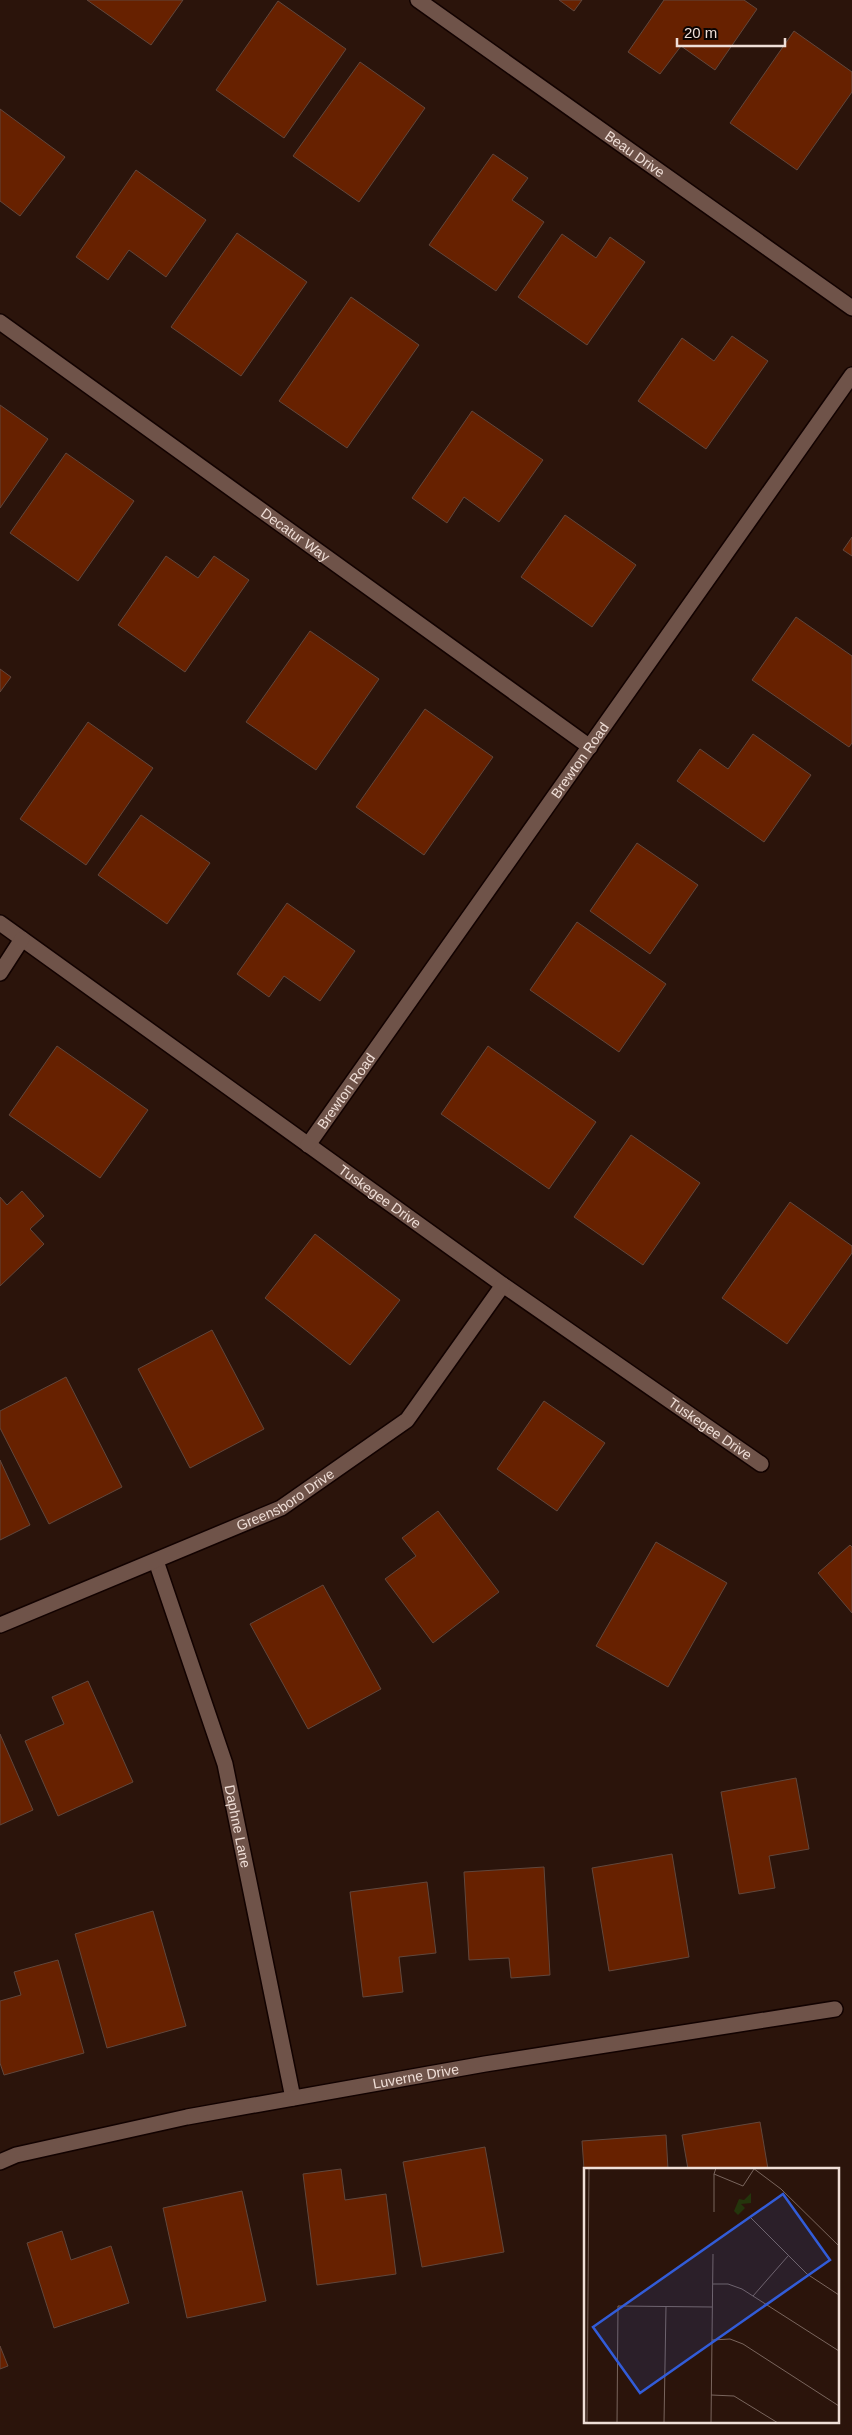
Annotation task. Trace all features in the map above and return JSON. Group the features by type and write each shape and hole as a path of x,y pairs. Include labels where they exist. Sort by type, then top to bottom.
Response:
{"street":[{"name":"Beau Drive","path":"418,0 852,308"},
{"name":"Decatur Way","path":"0,322 590,748"},
{"name":"Brewton Road","path":"308,1145 852,375"},
{"name":"Tuskegee Drive","path":"0,923 503,1285 761,1464"},
{"path":"0,973 22,939"},
{"name":"Greensboro Drive","path":"0,1625 156,1562 281,1508 408,1420 503,1285"},
{"name":"Daphne Lane","path":"156,1562 225,1764 293,2098"},
{"name":"Luverne Drive","path":"0,2162 16,2155 187,2117 485,2064 836,2009"}],"building":[{"path":"87,0 183,0 151,45"},
{"path":"559,0 582,0 574,11"},
{"path":"664,0 744,0 757,9 715,70 681,46 660,74 628,52"},
{"path":"278,1 346,49 284,138 216,90"},
{"path":"794,31 852,72 852,92 797,170 730,123"},
{"path":"360,62 425,108 359,202 293,156"},
{"path":"0,109 65,157 20,216 0,201"},
{"path":"493,154 528,178 512,200 544,222 496,291 429,245"},
{"path":"136,170 206,220 166,277 129,250 108,280 76,257"},
{"path":"237,233 307,282 241,376 171,327"},
{"path":"562,234 596,258 610,237 645,262 587,345 518,297"},
{"path":"351,297 419,345 347,448 279,401"},
{"path":"732,336 768,361 706,449 638,401 682,338 714,361"},
{"path":"0,405 48,439 0,508"},
{"path":"472,411 543,460 499,522 464,497 447,523 412,498"},
{"path":"66,453 134,501 78,581 10,533"},
{"path":"565,515 636,565 592,627 521,577"},
{"path":"852,537 852,556 843,550"},
{"path":"166,556 198,578 214,556 249,580 185,672 118,625"},
{"path":"796,617 852,656 852,743 849,747 752,680"},
{"path":"310,631 379,679 316,770 246,722"},
{"path":"0,669 11,677 0,692"},
{"path":"425,709 493,757 424,855 356,807"},
{"path":"88,722 153,768 86,865 20,819"},
{"path":"753,734 811,775 764,842 677,781 700,749 728,769"},
{"path":"141,815 210,863 167,924 98,875"},
{"path":"637,843 698,885 650,954 590,911"},
{"path":"287,903 355,951 320,1001 284,976 269,997 237,974"},
{"path":"577,922 666,984 619,1052 530,990"},
{"path":"57,1046 148,1110 100,1178 9,1115"},
{"path":"488,1046 596,1122 549,1189 441,1114"},
{"path":"631,1135 700,1183 643,1265 574,1217"},
{"path":"22,1191 44,1216 30,1229 44,1244 0,1286 0,1197 7,1205"},
{"path":"790,1202 852,1246 852,1253 787,1344 722,1298"},
{"path":"315,1234 400,1300 350,1365 265,1298"},
{"path":"212,1330 264,1429 190,1468 138,1369"},
{"path":"66,1377 122,1487 49,1524 0,1428 0,1411"},
{"path":"544,1401 605,1443 557,1511 497,1469"},
{"path":"0,1460 30,1525 0,1540"},
{"path":"438,1511 499,1592 433,1643 385,1579 416,1556 402,1538"},
{"path":"656,1542 727,1583 668,1687 596,1646"},
{"path":"850,1545 852,1547 852,1613 818,1573"},
{"path":"323,1585 381,1689 308,1729 250,1624"},
{"path":"88,1681 133,1782 58,1816 25,1741 64,1724 52,1697"},
{"path":"0,1734 33,1810 0,1825"},
{"path":"796,1778 809,1849 769,1856 775,1888 739,1894 721,1792"},
{"path":"672,1854 689,1957 609,1971 592,1868"},
{"path":"544,1867 550,1975 511,1978 509,1958 469,1960 464,1872"},
{"path":"427,1882 436,1953 399,1957 403,1992 363,1997 350,1892"},
{"path":"153,1911 186,2026 107,2048 75,1934"},
{"path":"58,1960 84,2053 4,2075 0,2063 0,2001 21,1995 14,1972"},
{"path":"760,2122 768,2168 688,2168 682,2135"},
{"path":"666,2135 668,2168 584,2169 582,2141"},
{"path":"485,2147 504,2252 422,2267 403,2162"},
{"path":"341,2169 345,2200 386,2194 396,2274 317,2285 303,2174"},
{"path":"242,2191 266,2301 187,2318 163,2208"},
{"path":"62,2231 71,2260 111,2246 129,2303 54,2328 27,2243"},
{"path":"0,2346 8,2366 0,2369"}]}
